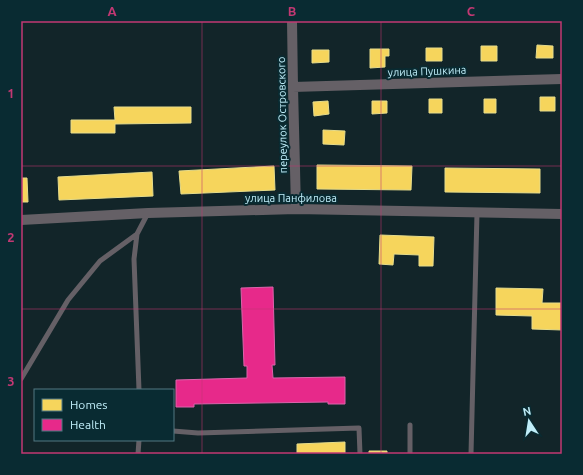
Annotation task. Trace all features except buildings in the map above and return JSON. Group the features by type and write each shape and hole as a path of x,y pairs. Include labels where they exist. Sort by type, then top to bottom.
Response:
{"street":[{"name":"переулок Островского","path":"292,21 292,87 296,209"},
{"name":"улица Пушкина","path":"292,87 562,79"},
{"name":"улица Панфилова","path":"21,220 148,213 296,209 562,214"}],"lane":[{"path":"139,389 134,259 137,234 148,213"},
{"path":"471,454 477,213"},
{"path":"21,379 68,300 100,261 137,234"},
{"path":"410,425 410,454"},
{"path":"174,431 198,433 358,428 360,454"},
{"path":"138,454 139,441"}]}
